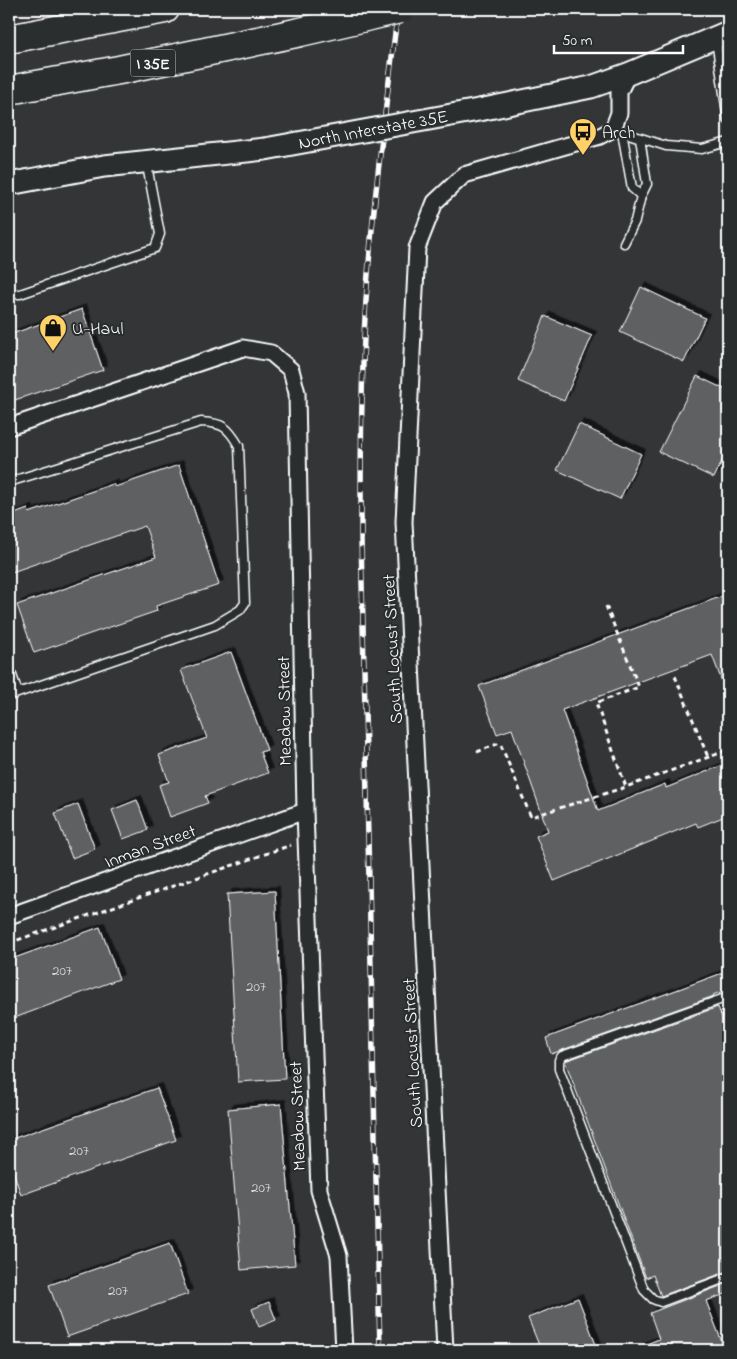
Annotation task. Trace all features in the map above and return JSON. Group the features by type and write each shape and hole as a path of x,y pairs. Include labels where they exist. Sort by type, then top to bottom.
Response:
{"highway":[{"path":"9,40 165,9"},
{"name":"I 35E","path":"9,90 296,34 400,9"}],"main road":[{"name":"North Interstate 35E","path":"9,184 104,166 265,149 592,87 628,74 723,33"}],"street":[{"path":"617,130 619,92 628,74"},
{"name":"South Locust Street","path":"446,1350 404,522 417,248 436,202 464,175 617,130"},
{"name":"Meadow Street","path":"9,427 243,348 271,353 291,370 297,393 305,811 319,1190 339,1256 344,1350"},
{"name":"Inman Street","path":"9,916 305,811"}],"lane":[{"path":"723,33 717,47 728,120"},
{"path":"617,130 666,146 702,149 728,142"},
{"path":"617,130 632,188 641,196"},
{"path":"624,242 636,221 641,196 647,184 640,138"},
{"path":"9,294 20,294 156,248 160,234 148,171 149,160"},
{"path":"9,482 201,422 218,423 231,432 239,446 245,603 240,610 215,625 9,696"},
{"path":"9,666 18,692"},
{"path":"728,998 562,1056 559,1060 559,1069 644,1290 653,1299 661,1302 728,1277"}],"path":[{"path":"606,606 639,688 596,703 626,787"},
{"path":"675,676 708,758"},
{"path":"477,752 500,743 531,816 626,787 728,750"},
{"path":"9,943 291,845"}],"building":[{"path":"641,287 705,318 684,362 620,332"},
{"name":"U-Haul","path":"82,309 103,370 9,402 9,335"},
{"path":"545,316 592,336 564,401 518,381"},
{"path":"697,376 728,391 728,448 714,478 659,452"},
{"path":"579,424 641,454 620,499 557,470"},
{"path":"179,465 219,585 156,606 157,611 34,653 17,605 156,557 145,526 9,573 9,516 28,509 29,513 113,484 115,487"},
{"path":"728,594 728,695 712,655 562,710 598,811 665,784 666,788 728,763 728,815 698,827 696,823 554,881 536,836 548,831 512,729 497,734 479,686"},
{"path":"231,652 267,750 260,752 268,773 205,796 208,803 170,817 159,785 169,782 159,755 207,738 181,670"},
{"path":"137,800 148,830 123,839 112,810"},
{"path":"78,804 95,849 72,858 55,813"},
{"path":"275,891 285,1079 238,1082 227,894"},
{"path":"100,927 119,979 9,1020 9,960"},
{"path":"728,971 728,989 714,996 551,1054 546,1038"},
{"path":"718,1007 728,1033 728,1271 661,1296 653,1275 646,1278 565,1061"},
{"path":"157,1088 176,1140 21,1195 9,1159 9,1140"},
{"path":"281,1104 295,1265 241,1270 228,1109"},
{"path":"170,1243 188,1294 67,1337 49,1285"},
{"path":"728,1283 728,1293 706,1301 725,1350 632,1350 659,1339 650,1313"},
{"path":"578,1298 598,1350 541,1350 528,1318"},
{"path":"269,1302 276,1320 259,1327 252,1309"}],"railway":[{"path":"380,1350 361,539 362,419 364,330 372,227 398,9"}],"place":[{"name":"Arch","path":"583,156"},
{"name":"U-Haul","path":"53,352"}]}
